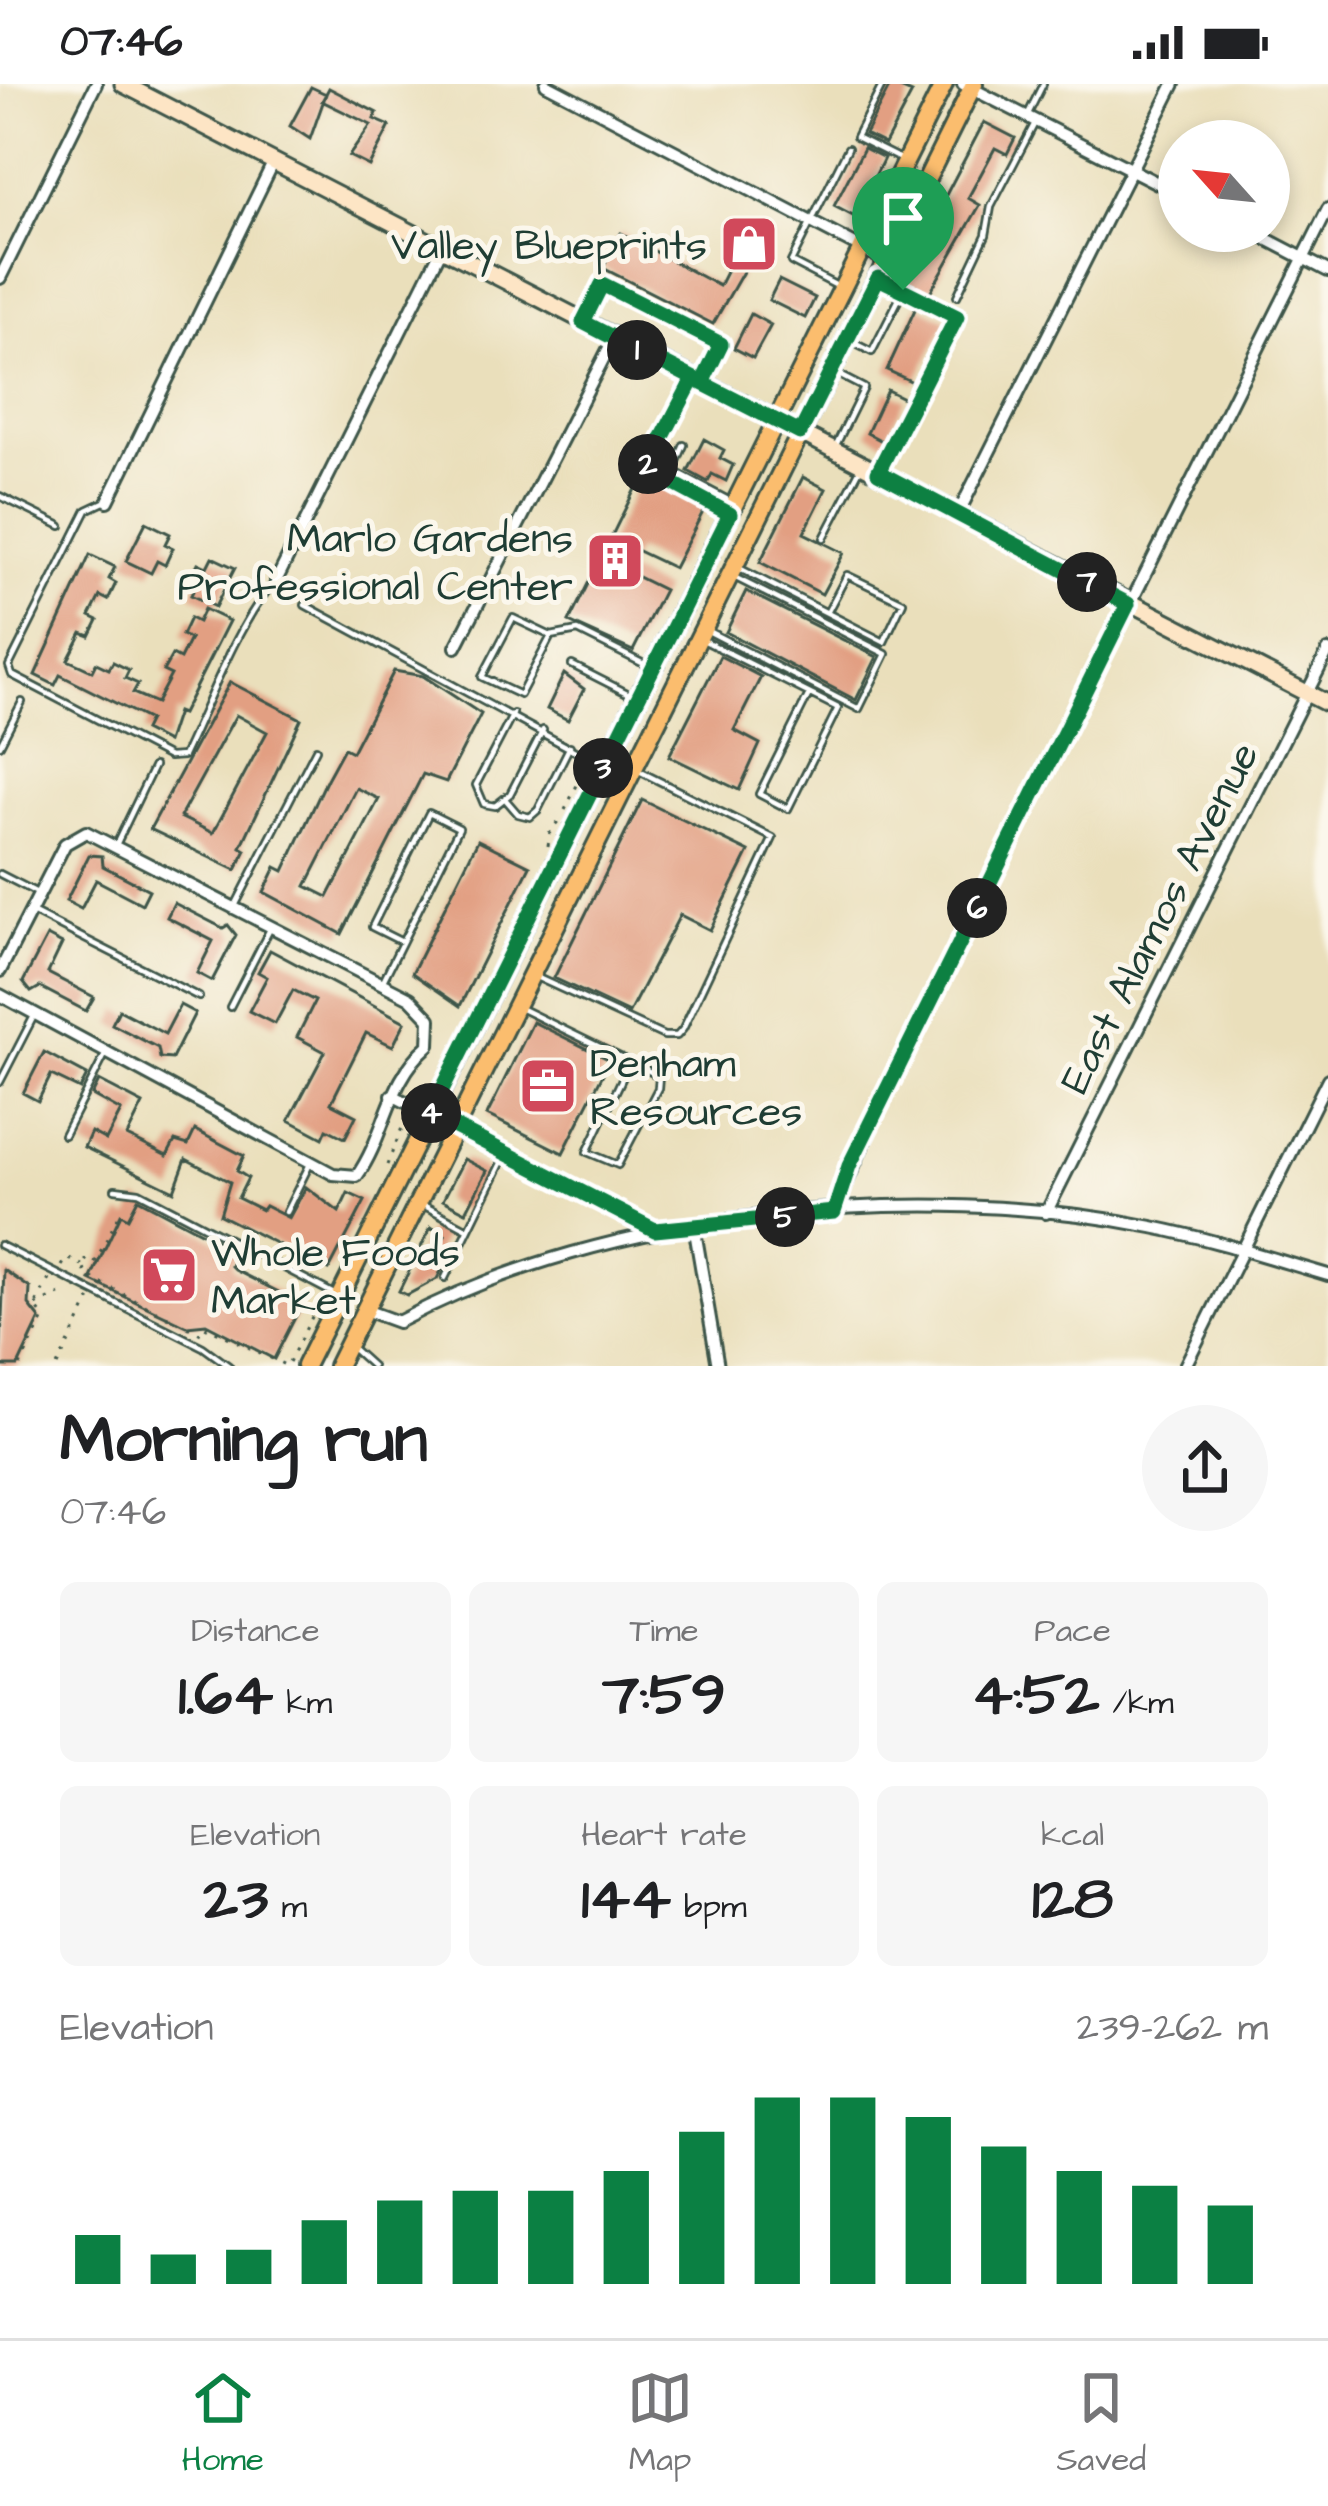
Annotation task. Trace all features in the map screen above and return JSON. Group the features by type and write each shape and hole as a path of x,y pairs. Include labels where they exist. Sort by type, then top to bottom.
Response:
{"main road":[{"path":"123,84 1328,704"},
{"path":"305,1366 944,84"},
{"path":"337,1366 969,86"}],"street":[{"path":"0,278 96,84"},
{"path":"546,84 862,249 882,270"},
{"path":"959,512 1174,84"},
{"path":"969,86 1158,183"},
{"path":"108,501 273,163"},
{"path":"834,1212 849,1166 1328,209"},
{"path":"0,238 16,246"},
{"path":"276,581 441,250"},
{"path":"1290,251 1328,271"},
{"path":"455,646 614,338"},
{"name":"East Alamos Avenue","path":"1046,1213 1328,652"},
{"path":"0,971 64,844 86,832 410,998 430,1019 429,1046 407,1064 373,1154 357,1176 333,1174 0,995"},
{"path":"1185,1366 1328,1078"},
{"path":"392,1095 655,1230"},
{"path":"365,1310 398,1322 490,1277 655,1230 947,1205 1151,1227 1328,1276"},
{"path":"694,1226 718,1366"}],"lane":[{"path":"883,84 856,136 905,162"},
{"path":"957,296 986,235 992,207 1043,84"},
{"path":"842,289 791,262 848,148"},
{"path":"824,538 957,317 903,290 882,270"},
{"path":"583,322 602,284 721,344 646,469 732,509"},
{"path":"846,339 872,352 903,290"},
{"path":"831,371 864,388 833,450"},
{"path":"684,446 673,471 732,509"},
{"path":"0,496 61,526"},
{"path":"108,501 87,510 10,666 13,676 169,757 183,756 245,630 250,607 276,581"},
{"path":"732,570 884,642 903,602 847,574 827,613"},
{"path":"700,633 859,709 886,654 732,570"},
{"path":"305,605 604,767"},
{"path":"551,636 520,695 482,677 513,618 551,636 578,631 652,669"},
{"path":"700,633 838,708 788,809 759,794 809,694"},
{"path":"572,665 638,699"},
{"path":"0,745 22,701"},
{"path":"506,800 484,804 476,785 513,714"},
{"path":"506,800 542,730"},
{"path":"506,800 518,814 530,817 570,746"},
{"path":"234,908 316,749"},
{"path":"115,847 154,766"},
{"path":"531,975 664,1036 677,1036 683,1029 773,838 633,769"},
{"path":"382,983 459,827 429,813 372,927 402,942"},
{"path":"0,874 39,894"},
{"path":"31,911 200,997"},
{"path":"230,1007 271,927"},
{"path":"515,1006 630,1062 658,1076 658,1088 618,1165 586,1152 630,1062"},
{"path":"0,1082 34,1016"},
{"path":"64,1136 106,1054"},
{"path":"445,1278 506,1153"},
{"path":"286,1212 310,1162"},
{"path":"115,1190 139,1192 340,1297"},
{"path":"418,1202 468,1229"},
{"path":"0,1245 229,1366"},
{"path":"348,1345 372,1366"}],"path":[{"path":"118,1217 94,1264 86,1260 83,1265 86,1275 203,1335 207,1327 287,1366"},
{"path":"34,1306 53,1271 67,1258 83,1265"},
{"path":"57,1366 99,1282"},
{"path":"34,1306 60,1294"},
{"path":"20,1366 44,1318 34,1306"}],"building":[{"path":"891,84 912,93 885,144 865,134"},
{"path":"311,87 326,94 310,139 290,126"},
{"path":"329,88 377,113 374,119 390,126 369,166 349,156 371,125 322,101"},
{"path":"984,122 1015,138 1007,154 995,148 968,198 980,205 929,294 903,281 925,239 929,241 939,221 934,218"},
{"path":"864,148 884,158 855,217 834,206"},
{"path":"750,225 775,237 763,261 752,256 713,324 603,268 621,233 719,286"},
{"path":"779,280 815,298 805,318 769,300"},
{"path":"917,305 947,320 915,383 887,370"},
{"path":"751,314 771,325 753,358 734,348"},
{"path":"887,390 905,399 884,442 867,433"},
{"path":"704,439 724,450 720,458 733,465 726,481 712,474 708,482 688,471"},
{"name":"Marlo Gardens Professional Center","path":"642,475 705,508 674,568 636,550 626,571 664,590 633,651 569,622"},
{"path":"803,477 826,489 804,533 844,553 822,594 760,562"},
{"path":"146,522 170,534 165,544 173,548 165,565 157,561 151,573 126,561"},
{"path":"90,555 115,567 109,579 116,583 108,600 100,596 90,616 98,620 90,636 82,633 68,660 92,671 96,663 109,669 113,662 129,670 125,678 138,684 133,693 156,703 171,675 163,671 172,655 180,659 190,639 182,635 190,618 198,622 204,609 229,621 182,714 177,712 167,742 144,730 149,720 60,675 55,685 35,675"},
{"path":"212,557 235,568 215,607 191,595 197,583 190,579 198,563 207,567"},
{"path":"746,591 877,657 856,700 726,632"},
{"path":"720,656 761,677 734,730 760,744 739,790 669,756"},
{"path":"394,671 423,676 481,714 446,782 423,774 342,934 264,892 276,867 284,871 344,748 352,752","holes":["356,788 379,799 328,897 306,886"]},
{"path":"564,674 584,689 568,720 547,709"},
{"path":"230,682 301,719 241,847 246,850 236,870 150,829","holes":["236,715 267,732 213,833 180,817"]},
{"path":"642,800 749,852 710,930 680,915 629,1013 554,978"},
{"path":"478,840 530,866 460,1006 412,973"},
{"path":"89,855 102,856 103,866 149,890 142,904 96,880 81,909 66,901"},
{"path":"174,903 223,928 228,925 236,935 212,981 197,973 213,941 167,917"},
{"path":"47,936 62,944 48,973 94,997 86,1011 40,987 31,992 23,982"},
{"path":"270,950 405,1022 393,1046 366,1033 331,1103 356,1116 345,1138 327,1129 323,1138 289,1120 325,1052 297,1037 315,1001 293,990 275,1024 249,1011 267,977 258,972"},
{"path":"180,1005 195,1013 172,1059 160,1058 158,1048 112,1024 119,1010 165,1034"},
{"path":"533,1022 610,1060 563,1153 487,1115"},
{"path":"44,1052 87,1075 80,1089 51,1075 38,1101 23,1093"},
{"path":"99,1081 143,1104 127,1136 167,1156 175,1141 188,1145 195,1130 244,1156 237,1171 248,1178 238,1198 262,1210 265,1206 289,1218 306,1187 339,1212 348,1193 365,1201 329,1270 220,1215 230,1182 186,1159 174,1191 84,1147 91,1132 106,1140 121,1111 92,1095"},
{"path":"464,1159 487,1171 466,1212 443,1200"},
{"name":"Whole Foods Market","path":"138,1199 238,1252 231,1266 235,1270 302,1304 274,1359 206,1324 187,1326 90,1280 121,1214 128,1218"},
{"path":"431,1227 445,1235 436,1253 447,1259 437,1279 407,1295 399,1291"},
{"path":"4,1270 30,1288 29,1305 40,1319 18,1366 0,1366"}],"place":[{"name":"Valley Blueprints","path":"749,244"},
{"name":"Marlo Gardens Professional Center","path":"615,561"},
{"name":"Denham Resources","path":"548,1086"},
{"name":"Whole Foods Market","path":"169,1275"}],"route":[{"path":"903,290 878,278 800,433 693,379 583,322 602,284 721,344 702,383 693,379 646,469 730,514 430,1114 655,1230 834,1212 849,1166 1128,604 878,472 957,317 903,290"}]}
